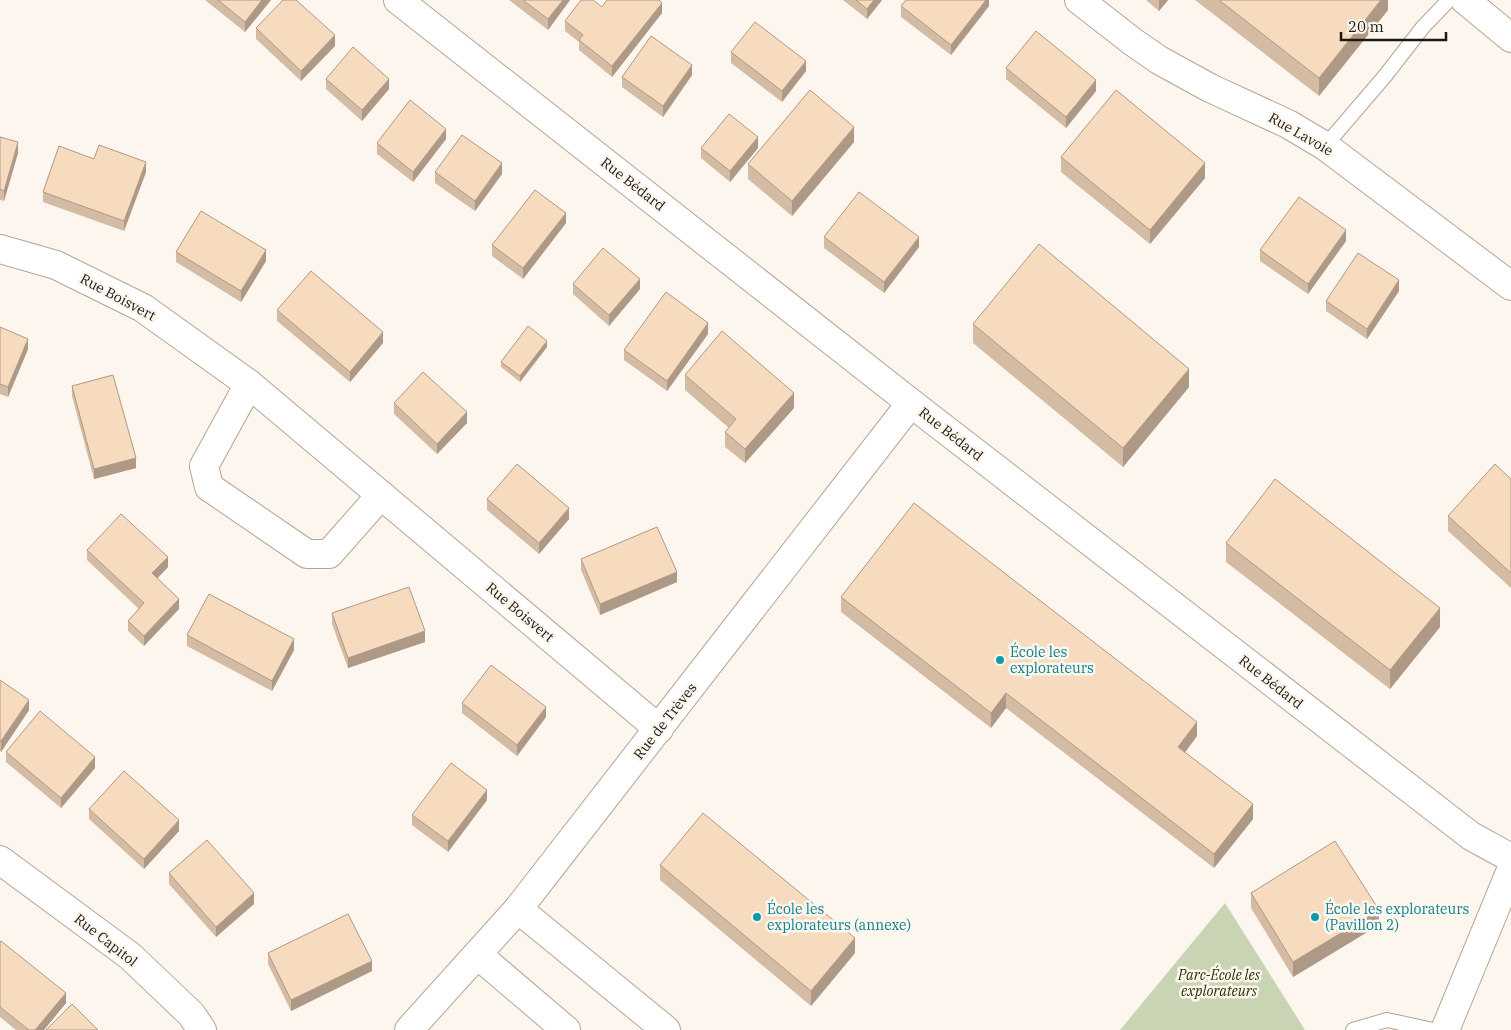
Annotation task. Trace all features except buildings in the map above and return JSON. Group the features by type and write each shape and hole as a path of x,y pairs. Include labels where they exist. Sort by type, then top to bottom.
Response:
{"street":[{"name":"Rue Bédard","path":"398,0 911,402 1471,836 1511,858"},
{"name":"Rue Lavoie","path":"1079,0 1132,42 1160,60 1210,88 1288,124 1325,146 1511,286"},
{"path":"1465,0 1511,38"},
{"name":"Rue Boisvert","path":"0,249 56,265 143,308 249,384 659,729"},
{"path":"249,384 204,466 209,487 308,554 329,554 381,495"},
{"name":"Rue de Trèves","path":"409,1030 518,909 911,402"},
{"name":"Rue Capitol","path":"0,860 130,956 191,1014 202,1030"},
{"path":"1445,1030 1511,870"},
{"path":"518,909 666,1030"},
{"path":"478,955 566,1030"}],"lane":[{"path":"1325,146 1385,76 1423,27 1450,0"},
{"path":"1353,1030 1387,1020 1433,1030"}],"green space":[{"name":"Parc-École les explorateurs","path":"1225,903 1305,1030 1120,1030"}],"place":[{"name":"École les explorateurs","path":"1000,660"},
{"name":"École les explorateurs (annexe)","path":"757,917"},
{"name":"École les explorateurs (Pavillon 2)","path":"1315,917"}]}
